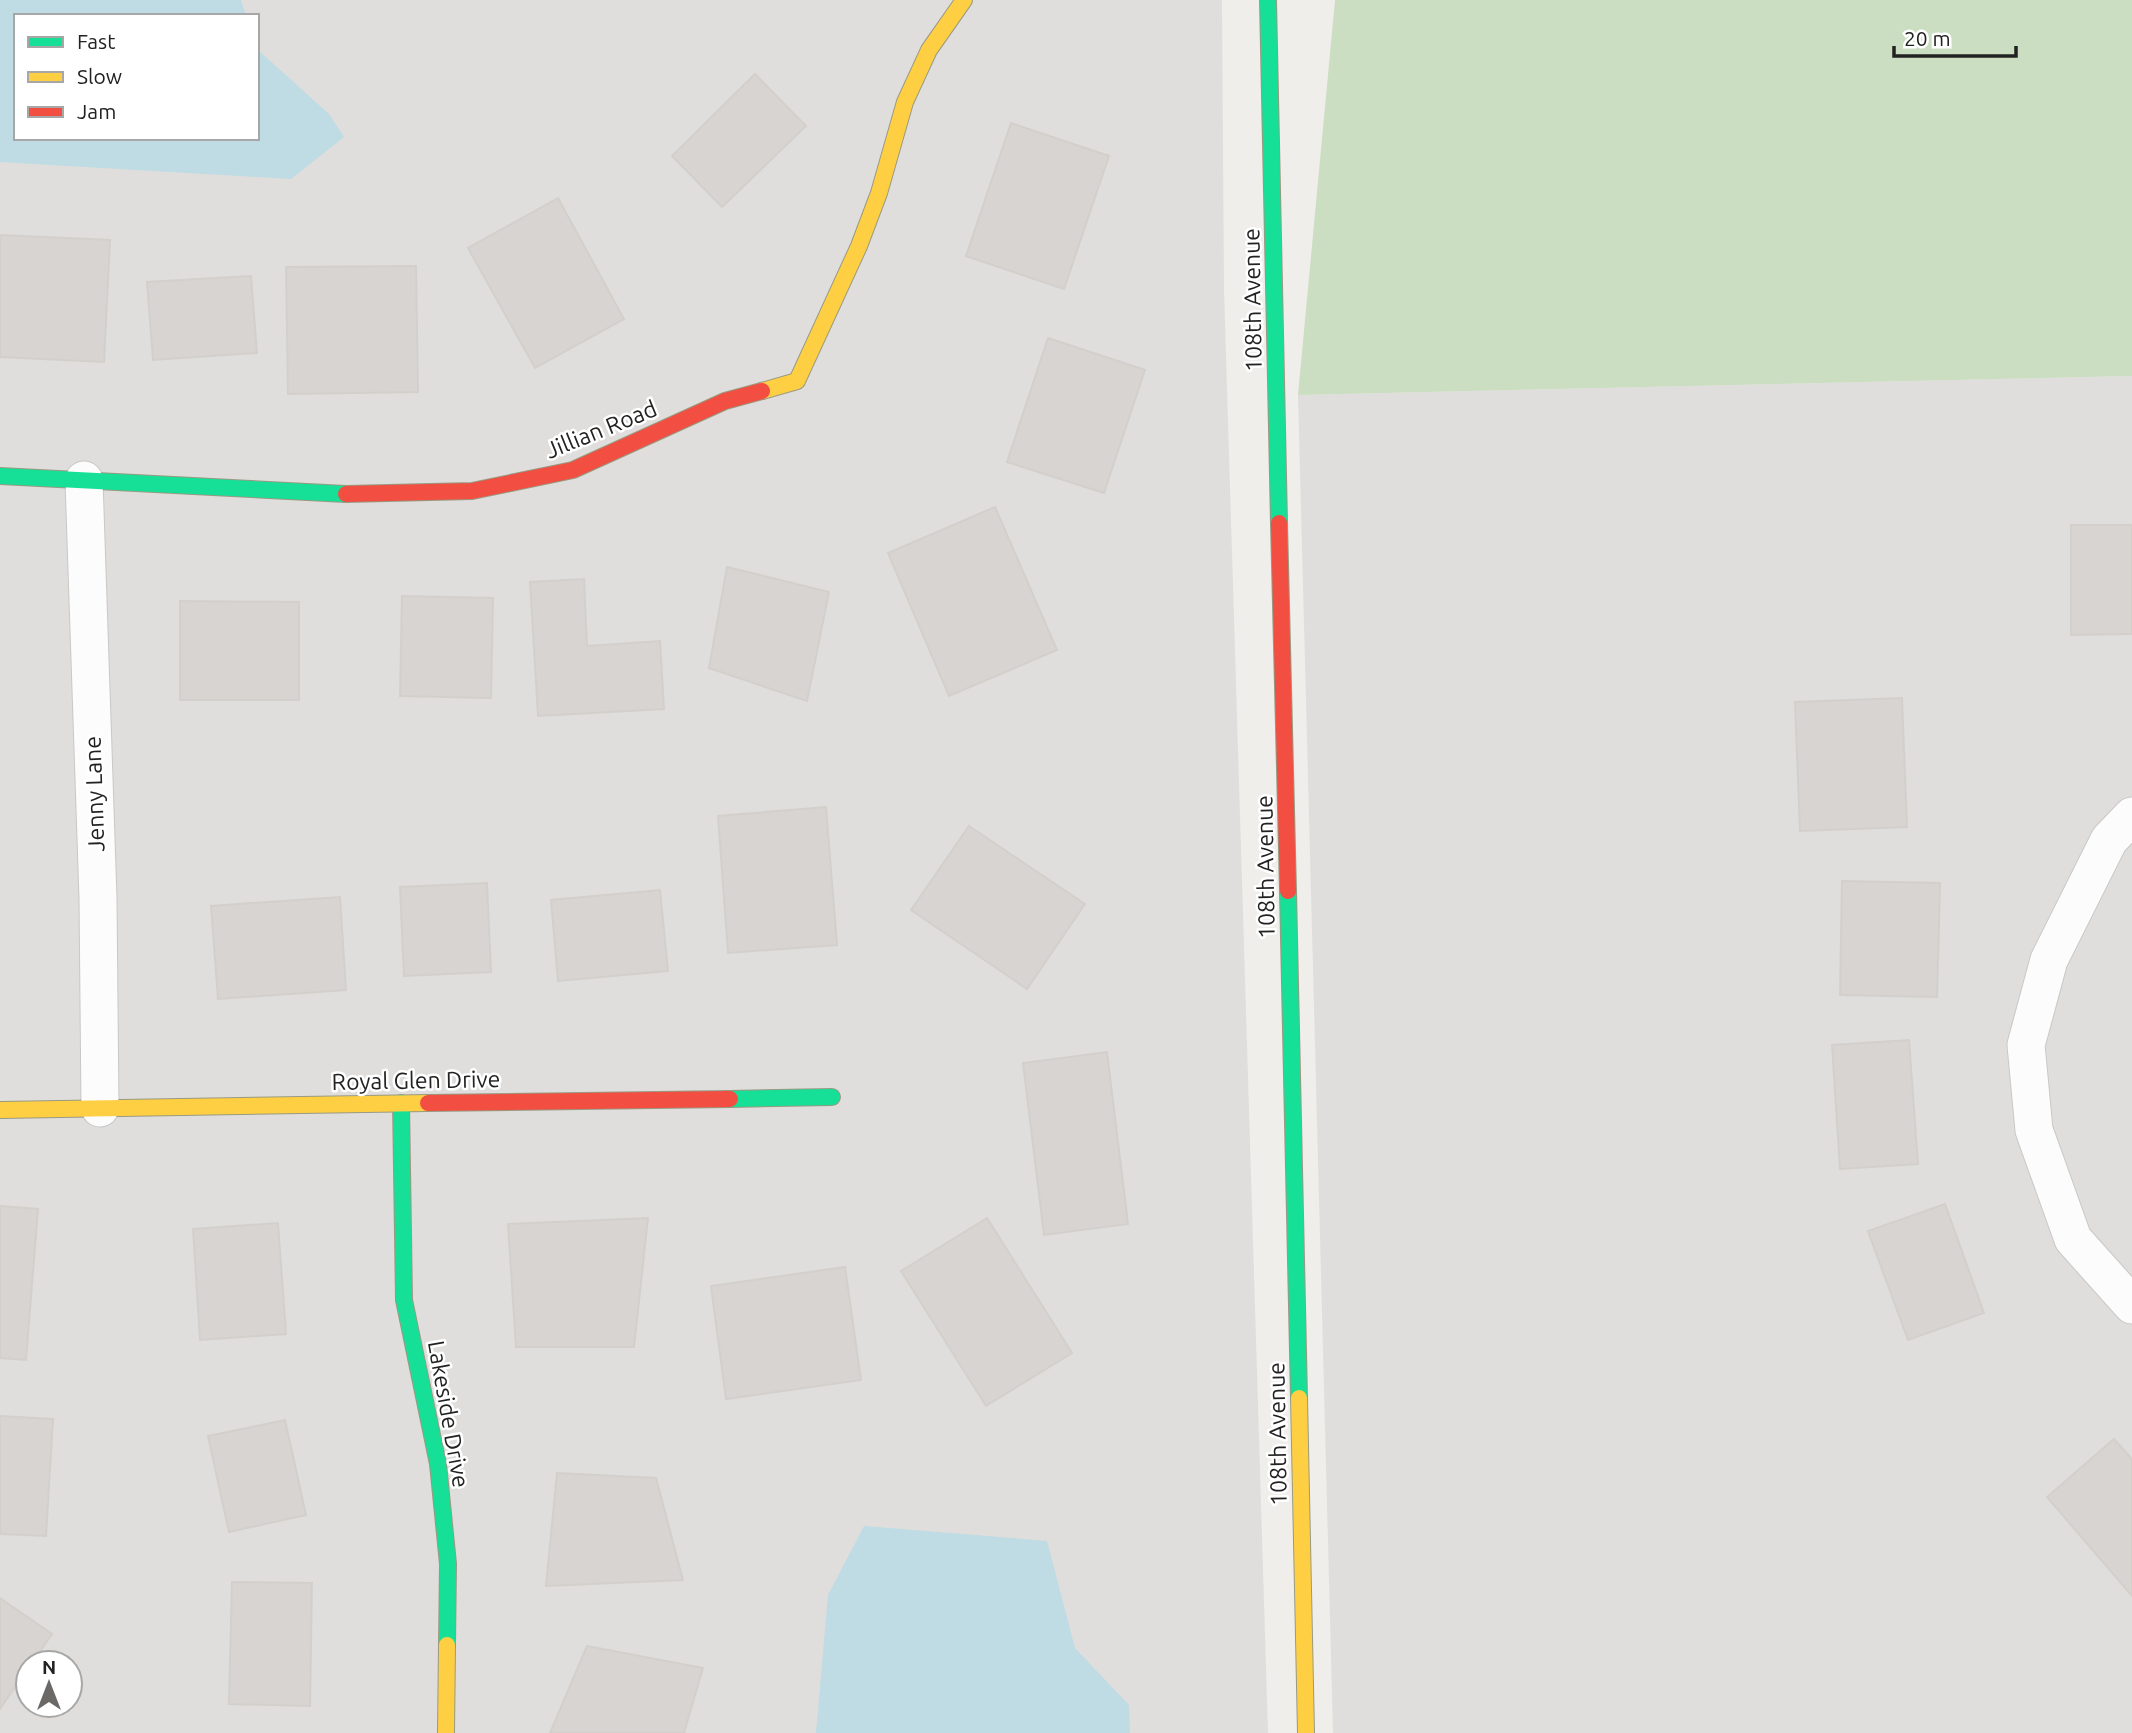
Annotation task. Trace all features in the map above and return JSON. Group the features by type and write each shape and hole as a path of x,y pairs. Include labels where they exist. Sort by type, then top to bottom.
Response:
{"street":[{"name":"Jillian Road","path":"0,475 368,495 472,491 573,470 725,401 797,381 859,246 879,193 905,102 929,50 964,0"},
{"name":"108th Avenue","path":"1268,0 1306,1733"},
{"name":"Jenny Lane","path":"85,480 98,898 100,1108"},
{"path":"2120,828 2049,960 2026,1045 2035,1130 2073,1239 2132,1305"},
{"name":"Royal Glen Drive","path":"0,1110 832,1097"},
{"name":"Lakeside Drive","path":"401,1103 404,1300 438,1464 448,1564 446,1733"}],"shaded area":[{"path":"0,0 1222,0 1224,290 1268,1733 0,1733"},
{"path":"2132,376 2132,1733 1333,1733 1298,395"}],"green space":[{"path":"1335,0 2132,0 2132,376 1298,395"}],"water":[{"path":"0,0 241,0 245,14 14,14 14,140 259,140 259,51 329,114 344,137 291,179 0,162"},
{"path":"864,1526 1047,1541 1075,1648 1129,1705 1130,1733 816,1733 828,1595"}],"building":[{"path":"755,74 806,126 722,207 672,156"},
{"path":"1011,123 1109,156 1064,289 966,256"},
{"path":"558,198 624,319 535,368 468,248"},
{"path":"0,235 110,240 104,362 0,357"},
{"path":"416,266 418,392 288,394 286,267"},
{"path":"251,276 257,353 153,360 147,282"},
{"path":"1048,338 1145,370 1104,493 1007,462"},
{"path":"995,507 1057,650 949,696 888,553"},
{"path":"2071,525 2132,525 2132,634 2071,635"},
{"path":"727,567 829,592 807,701 709,668"},
{"path":"584,579 587,646 660,641 664,709 538,716 530,582"},
{"path":"402,596 493,598 491,698 400,696"},
{"path":"180,601 299,602 299,700 180,700"},
{"path":"1902,698 1907,827 1800,831 1795,702"},
{"path":"826,807 837,945 728,953 718,816"},
{"path":"969,826 1085,904 1027,989 911,910"},
{"path":"1842,881 1940,883 1937,997 1840,995"},
{"path":"487,883 491,972 404,976 400,887"},
{"path":"660,890 668,971 558,981 551,900"},
{"path":"340,897 346,990 218,999 211,906"},
{"path":"1909,1040 1918,1164 1840,1169 1832,1045"},
{"path":"1107,1052 1128,1224 1044,1235 1023,1063"},
{"path":"1945,1204 1984,1313 1908,1340 1868,1231"},
{"path":"0,1206 38,1209 26,1360 0,1358"},
{"path":"648,1218 634,1347 516,1347 508,1224"},
{"path":"987,1218 1072,1353 986,1406 901,1271"},
{"path":"278,1223 286,1334 200,1340 193,1229"},
{"path":"845,1267 861,1380 726,1399 711,1286"},
{"path":"0,1416 53,1419 46,1536 0,1534"},
{"path":"285,1420 306,1515 229,1532 208,1436"},
{"path":"2114,1439 2132,1459 2132,1596 2047,1497"},
{"path":"557,1473 656,1478 683,1580 546,1586"},
{"path":"232,1582 312,1583 310,1706 229,1704"},
{"path":"0,1598 52,1634 42,1649 14,1649 14,1688 0,1709"},
{"path":"587,1646 703,1668 684,1733 550,1733"}],"traffic: fast":[{"path":"1268,0 1279,523"},
{"path":"0,476 346,494"},
{"path":"1288,891 1299,1398"},
{"path":"730,1099 832,1097"},
{"path":"401,1103 404,1300 438,1464 448,1564 447,1645"}],"traffic: slow":[{"path":"762,391 797,381 859,246 879,193 905,102 929,50 964,0"},
{"path":"0,1110 428,1103"},
{"path":"1299,1398 1306,1733"},
{"path":"446,1733 447,1645"}],"traffic: jam":[{"path":"346,494 472,491 573,470 725,401 762,391"},
{"path":"1279,523 1288,891"},
{"path":"428,1103 730,1099"}]}
